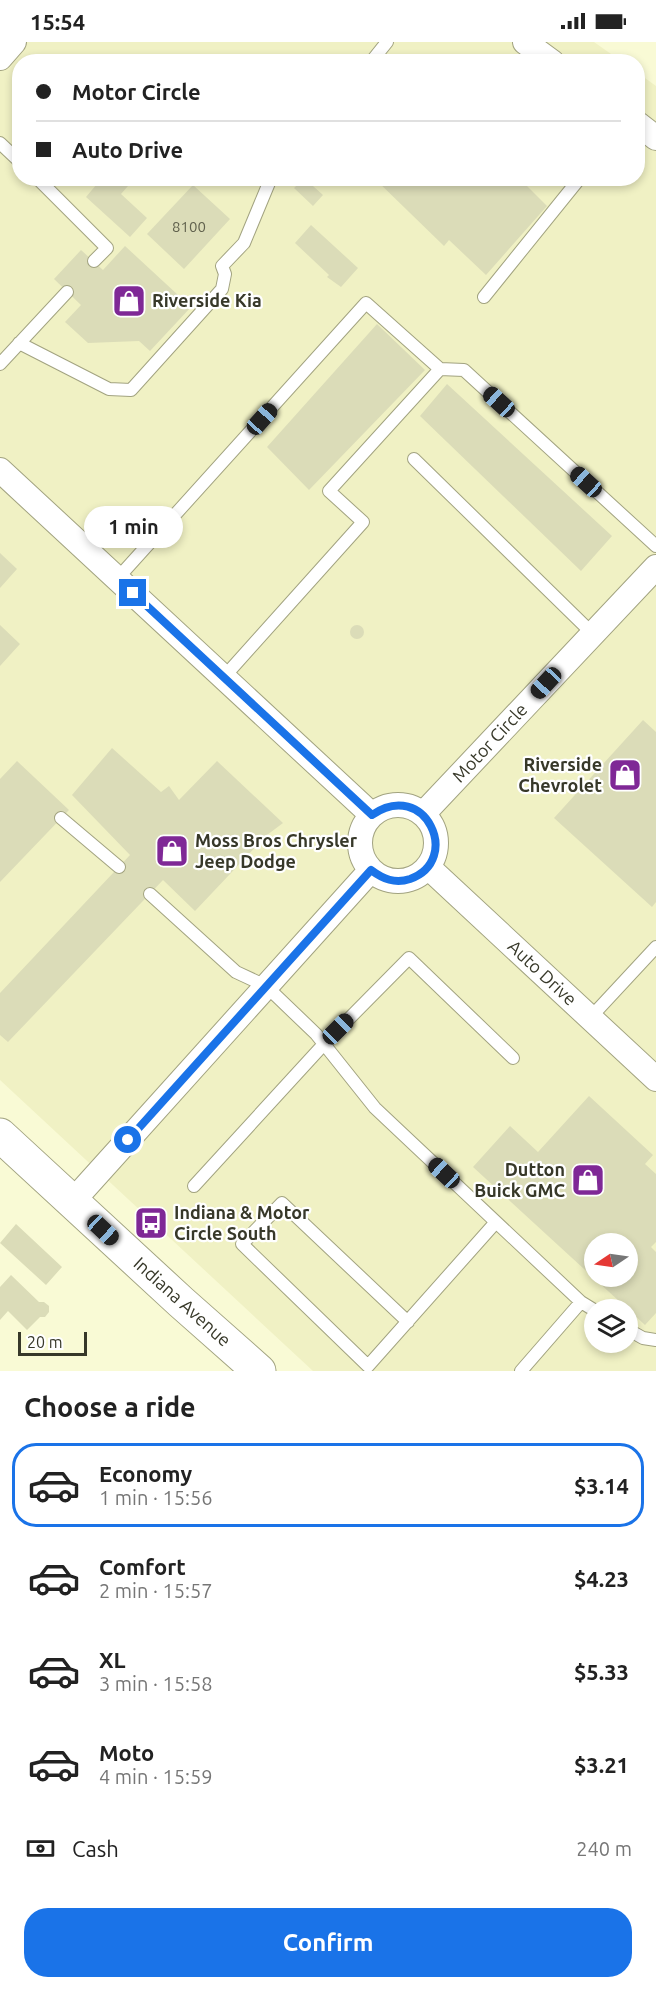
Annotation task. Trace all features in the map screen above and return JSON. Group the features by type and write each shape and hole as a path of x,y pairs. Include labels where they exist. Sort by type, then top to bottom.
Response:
{"main road":[{"name":"Indiana Avenue","path":"0,1135 77,1196 259,1371"}],"street":[{"path":"525,42 541,54"},
{"path":"0,470 372,815"},
{"name":"Motor Circle","path":"423,814 656,567"},
{"path":"392,805 413,808 423,814 435,834 434,857 428,867 418,876 406,880 393,881 381,878 371,870 360,849 362,831 372,815 392,805"},
{"name":"Auto Drive","path":"428,867 656,1078"},
{"path":"77,1196 371,870"}],"lane":[{"path":"377,54 387,42"},
{"path":"0,143 12,154"},
{"path":"45,186 107,248 94,261"},
{"path":"19,344 109,389 131,390 222,289 225,274 222,266 244,243 268,186"},
{"path":"484,297 574,186"},
{"path":"0,364 68,292"},
{"path":"117,579 366,303 440,369 464,370 656,546"},
{"path":"224,677 363,522 329,491 440,369"},
{"path":"414,459 592,634"},
{"path":"61,818 119,867"},
{"path":"150,894 236,972 266,986 316,1034 375,1108 584,1304"},
{"path":"590,1018 656,947"},
{"path":"194,1186 324,1044 409,958 513,1058"},
{"path":"408,1322 282,1203 242,1244 368,1366 408,1322 496,1222"},
{"path":"520,1371 581,1302"},
{"path":"638,1335 656,1340"}],"shaded area":[{"path":"0,42 594,42 611,54 12,54 12,186 645,186 645,78 656,86 656,1371 313,1371 0,1080"}],"building":[{"path":"95,186 128,186 121,194 147,218 130,237 86,197"},
{"path":"192,186 230,219 184,269 147,234"},
{"path":"313,186 323,195 313,206 294,188"},
{"path":"382,186 527,186 547,206 486,275 449,240 444,246"},
{"path":"311,225 358,268 341,287 327,277 329,275 295,243"},
{"path":"125,246 191,307 150,351 139,341 88,343 65,322 81,305 54,279 81,250 103,270"},
{"path":"377,324 425,370 309,490 267,447"},
{"path":"447,384 612,536 581,571 420,416"},
{"path":"0,553 17,569 0,588"},
{"path":"0,625 20,644 0,666"},
{"path":"354,625 360,625 364,632 360,639 354,639 350,635 350,629"},
{"name":"Riverside Chevrolet","path":"643,720 656,732 656,902 652,907 554,818"},
{"path":"112,748 161,792 169,786 179,800 217,761 283,823 267,835 195,911 163,880 8,1042 0,1035 0,993 130,855 72,795"},
{"path":"17,761 69,810 0,882 0,779"},
{"path":"589,1096 653,1155 645,1164 656,1174 656,1242 651,1247 656,1252 656,1313 645,1325 638,1319 638,1299 617,1299 604,1287 638,1287 638,1233 584,1233 584,1269 473,1167 510,1126 538,1152"},
{"path":"16,1224 62,1267 46,1285 0,1243"},
{"path":"11,1275 39,1302 44,1302 49,1306 49,1312 45,1317 40,1317 27,1330 8,1311 0,1320 0,1287"}],"place":[{"name":"Riverside Kia","path":"129,301"},
{"name":"Riverside Chevrolet","path":"625,775"},
{"name":"Moss Bros Chrysler Jeep Dodge","path":"172,851"},
{"name":"Dutton Buick GMC","path":"588,1180"},
{"name":"Indiana & Motor Circle South","path":"151,1223"}],"route":[{"path":"128,1140 371,870 381,878 393,881 418,876 428,867 434,857 436,845 435,834 430,823 423,814 413,808 392,805 372,815 133,593"}]}
